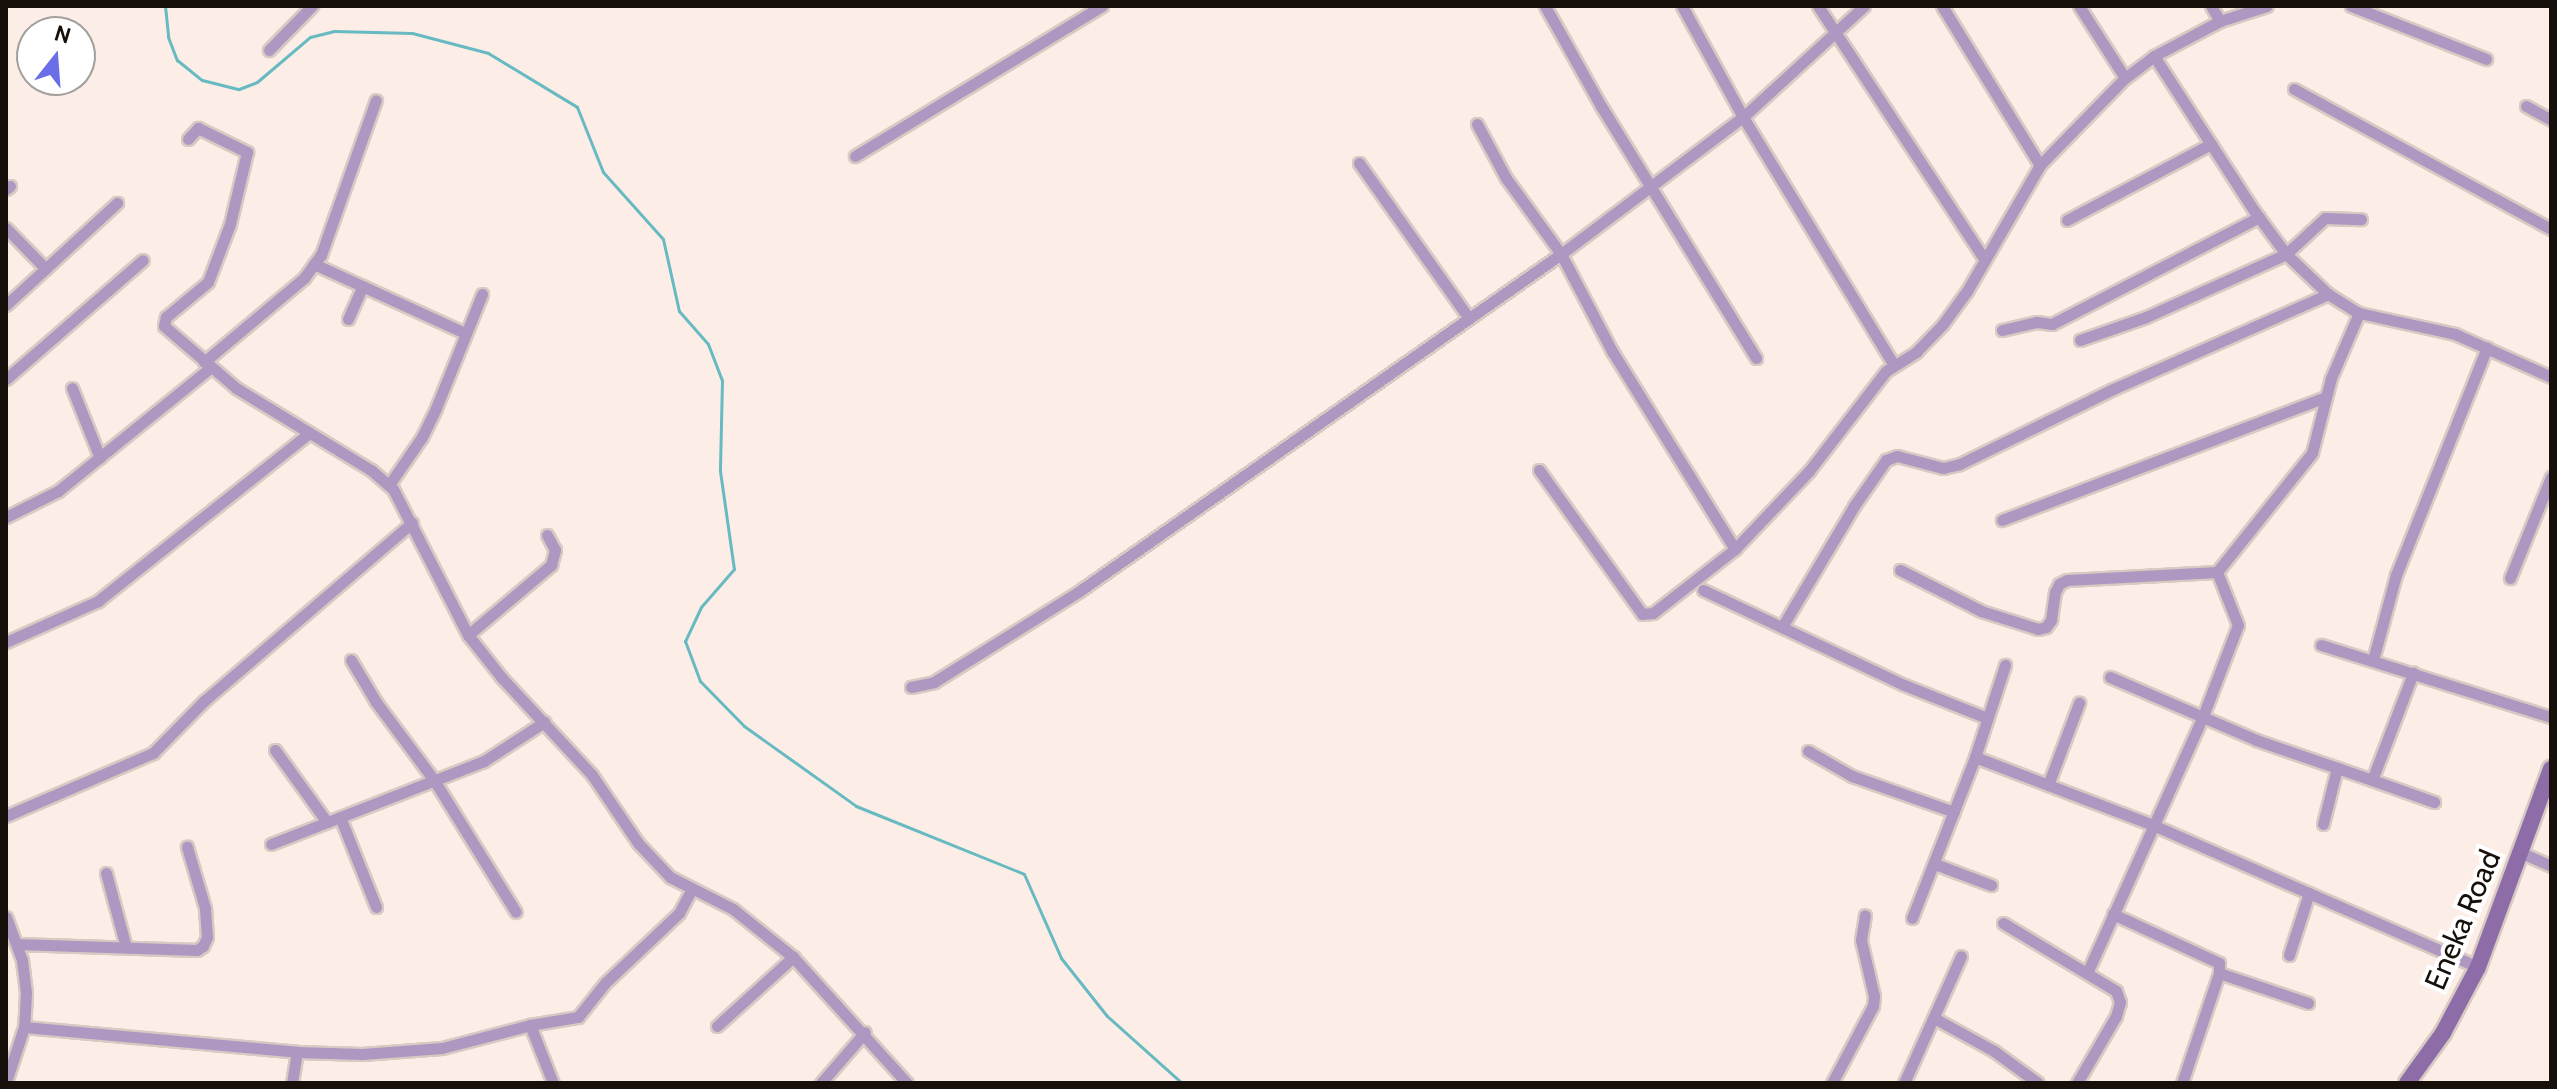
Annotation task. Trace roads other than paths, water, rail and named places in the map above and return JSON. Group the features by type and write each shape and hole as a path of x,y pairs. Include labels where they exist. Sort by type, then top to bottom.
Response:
{"main road":[{"name":"Eneka Road","path":"2407,1083 2443,1033 2478,967 2551,769"}],"street":[{"path":"269,50 312,6"},
{"path":"855,156 1102,6"},
{"path":"1545,6 1651,189 1756,358"},
{"path":"1682,6 1743,117 1893,364"},
{"path":"1818,6 1984,259"},
{"path":"911,687 934,682 1081,590 1561,254 1743,117 1864,6"},
{"path":"1942,6 2040,165"},
{"path":"2079,6 2125,78"},
{"path":"2211,6 2220,21"},
{"path":"1539,470 1642,614 1653,613 1735,549 1809,471 1893,364 1916,352 1943,324 2040,165 2125,78 2154,56 2220,21 2267,6"},
{"path":"2351,6 2486,59"},
{"path":"2154,56 2286,254 2328,294 2359,313 2422,324 2487,347 2551,377"},
{"path":"2294,89 2551,229"},
{"path":"6,517 58,491 100,458 271,307 314,264 329,234 376,100"},
{"path":"2526,106 2551,120"},
{"path":"1477,124 1506,178 1561,254 1612,351 1735,549"},
{"path":"188,139 198,128 247,152 230,224 208,282 166,317 164,326 207,365 389,485 412,523 468,635 592,775 638,843 670,877 733,909 793,957 865,1032 907,1083"},
{"path":"2067,220 2211,144"},
{"path":"1359,163 1468,317"},
{"path":"6,305 117,203"},
{"path":"2002,330 2037,322 2052,324 2259,217"},
{"path":"2080,340 2146,317 2286,254 2325,218 2361,219"},
{"path":"6,228 46,269"},
{"path":"6,379 143,260"},
{"path":"314,264 465,333"},
{"path":"348,319 363,286"},
{"path":"389,485 422,437 482,294"},
{"path":"1782,627 1854,506 1886,460 1897,456 1943,468 1960,464 2113,389 2328,294"},
{"path":"1900,570 1981,611 2038,629 2046,627 2051,620 2055,592 2059,584 2067,580 2217,572 2312,453 2325,397 2359,313"},
{"path":"2373,660 2396,575 2487,347"},
{"path":"72,388 100,458"},
{"path":"2002,520 2325,397"},
{"path":"6,642 98,601 309,433"},
{"path":"2510,578 2551,477"},
{"path":"6,816 153,753 204,701 412,523"},
{"path":"468,635 551,565 555,550 547,535"},
{"path":"2088,971 2203,716 2238,625 2217,572"},
{"path":"1703,590 1904,685 1987,718"},
{"path":"2321,645 2551,717"},
{"path":"351,660 376,702 434,780 516,912"},
{"path":"1912,918 1975,757 2005,665"},
{"path":"2372,780 2413,673"},
{"path":"2110,677 2256,740 2434,802"},
{"path":"2048,785 2079,703"},
{"path":"271,844 484,761 544,722"},
{"path":"275,750 327,822"},
{"path":"1808,751 1852,776 1954,812"},
{"path":"1975,757 2153,825 2478,967"},
{"path":"2323,824 2337,768"},
{"path":"340,817 376,907"},
{"path":"17,944 197,950 207,937 205,908 187,847"},
{"path":"2522,853 2551,866"},
{"path":"1935,864 1991,885"},
{"path":"106,873 126,947"},
{"path":"24,1027 297,1052 362,1054 442,1048 530,1025 578,1017 605,983 679,913 691,890"},
{"path":"2289,955 2309,893"},
{"path":"2113,914 2219,963 2219,973 2186,1082"},
{"path":"1832,1083 1873,1006 1874,996 1861,940 1865,915"},
{"path":"6,917 9,933 17,944 26,993 24,1027 6,1082"},
{"path":"2003,923 2088,971 2116,991 2120,1002 2116,1016 2077,1083"},
{"path":"1904,1083 1961,956"},
{"path":"717,1026 793,957"},
{"path":"2219,973 2308,1003"},
{"path":"1934,1018 1994,1051 2038,1083"},
{"path":"530,1025 553,1083"},
{"path":"821,1083 865,1032"},
{"path":"292,1083 297,1052"}],"waterway":[{"path":"165,6 168,37 177,60 202,80 239,89 257,82 310,37 334,31 412,33 488,53 577,107 603,172 663,239 679,311 708,344 722,380 720,471 734,569 701,607 685,641 700,681 744,726 856,806 1024,874 1061,958 1107,1016 1182,1083"}]}
